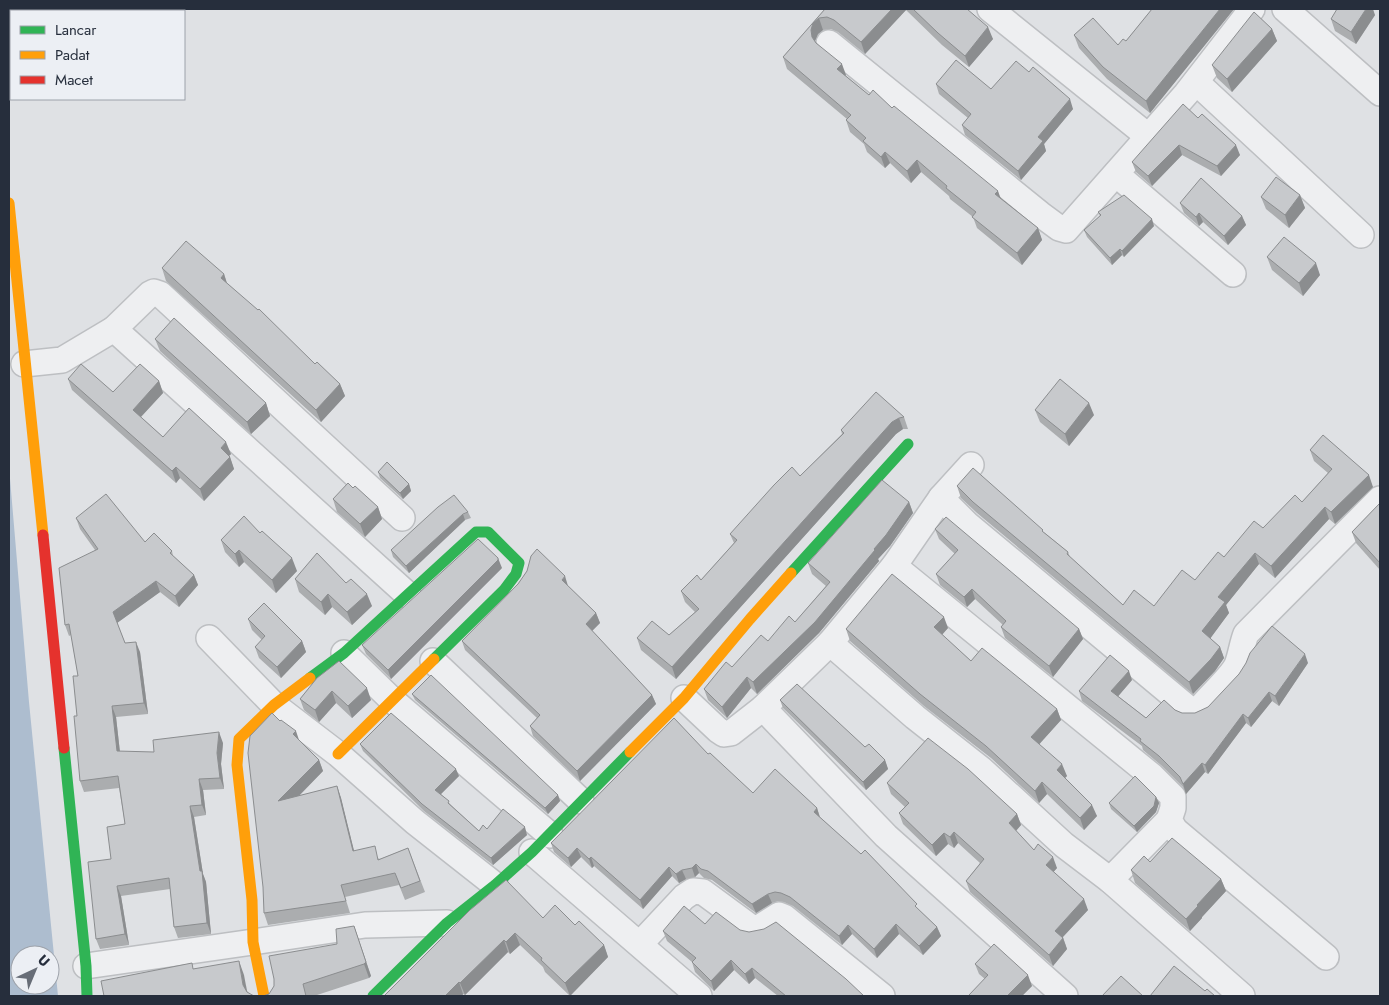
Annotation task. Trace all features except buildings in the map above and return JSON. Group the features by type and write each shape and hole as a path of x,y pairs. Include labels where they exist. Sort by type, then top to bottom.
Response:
{"street":[{"path":"990,9 1149,137"},
{"path":"829,43 1059,228 1066,230 1196,82 1252,9"},
{"path":"1285,9 1380,93"},
{"path":"1196,82 1361,235"},
{"path":"1116,174 1233,274"},
{"path":"9,204 86,966 87,996"},
{"path":"24,364 62,360 114,329 150,294 154,292 160,294 402,518"},
{"path":"114,329 408,595"},
{"path":"373,996 447,922 495,885 550,835 581,801 684,698 757,612 908,444"},
{"path":"684,698 724,734 731,733 763,708 830,643 894,566 941,498 971,466"},
{"path":"941,498 967,524 1188,708 1194,709 1201,707 1237,665 1246,634 1380,499"},
{"path":"264,996 253,942 252,900 237,765 239,739 274,705 344,653 476,532 488,532 519,563 519,569 504,590 338,754"},
{"path":"894,566 1152,776 1172,797 1173,808 1169,820 1110,880"},
{"path":"210,638 274,705 338,754 415,822 495,885"},
{"path":"830,643 916,717 981,769 1064,845 1110,880 1242,996"},
{"path":"344,653 392,700 550,835"},
{"path":"433,661 581,801"},
{"path":"763,708 886,836 1065,996"},
{"path":"1169,820 1175,830 1326,957"},
{"path":"532,852 699,996"},
{"path":"640,944 684,897 693,891 703,892 752,928 760,927 779,915 784,917 882,996"},
{"path":"86,966 365,924 447,922"}],"water":[{"path":"9,467 29,702 53,945 10,945 10,995 58,996 9,996"}],"traffic: fast":[{"path":"791,573 908,444"},
{"path":"310,678 344,653 476,532 488,532 519,563 516,574 504,590 434,659"},
{"path":"64,748 86,966 87,996"},
{"path":"373,996 447,923 495,885 532,852 630,752"}],"traffic: slow":[{"path":"9,203 43,535"},
{"path":"630,752 684,698 791,573"},
{"path":"338,754 434,659"},
{"path":"264,996 253,942 252,900 237,765 239,739 274,705 310,678"}],"traffic: jam":[{"path":"43,535 64,748"}]}
